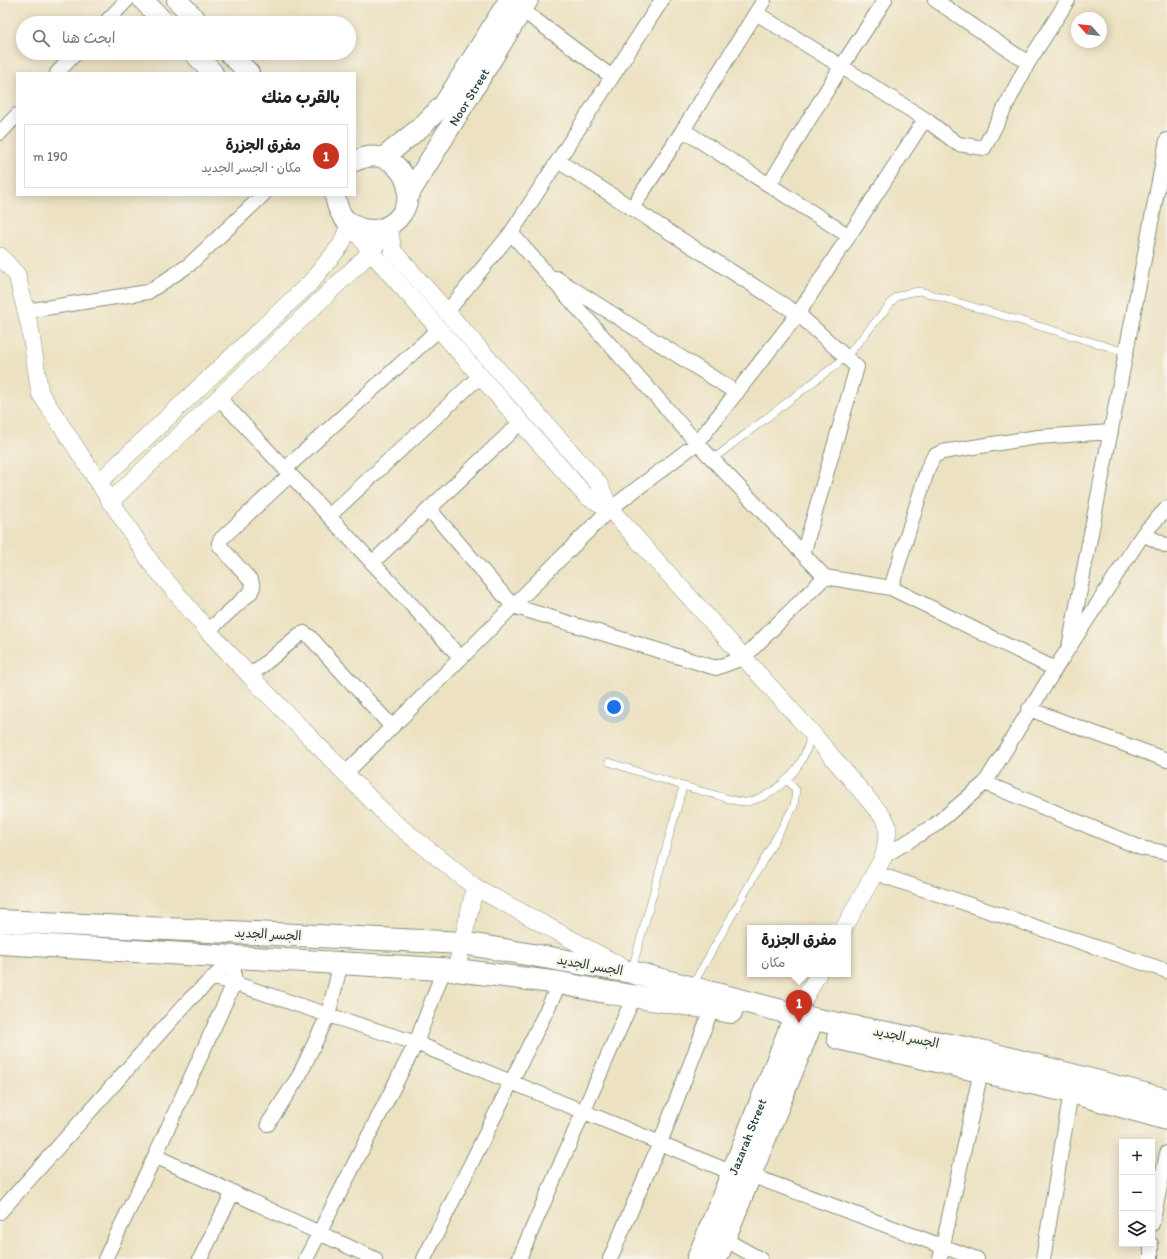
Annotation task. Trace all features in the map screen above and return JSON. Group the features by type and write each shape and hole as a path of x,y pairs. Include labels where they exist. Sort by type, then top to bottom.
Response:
{"main road":[{"path":"143,0 158,16"},
{"path":"177,0 193,16"},
{"name":"Noor Street","path":"364,157 420,127 444,104 520,3"},
{"name":"Noor Street","path":"389,226 397,220 403,212 409,194 520,3"},
{"path":"201,60 212,72"},
{"path":"236,60 248,72"},
{"path":"364,157 393,163 402,171 407,182 409,194"},
{"path":"333,198 340,212 350,223 359,228 369,230 389,226"},
{"name":"الجسر الجديد","path":"0,921 463,943 631,972 691,988 802,1023 982,1071 1071,1092 1167,1120"},
{"name":"الجسر الجديد","path":"0,943 450,970 560,982 634,996 982,1052 1167,1100"},
{"name":"Jazarah Street","path":"698,1259 742,1174 802,1023"},
{"name":"Jazarah Street","path":"716,1259 724,1239 742,1174"}],"street":[{"path":"112,16 127,0"},
{"path":"447,312 511,233 662,0"},
{"path":"632,208 683,130 764,0"},
{"path":"769,185 841,67 885,0"},
{"path":"936,0 1028,63"},
{"path":"756,13 925,119 958,144 984,148 1028,63 1068,0"},
{"path":"520,3 612,77"},
{"path":"58,72 69,60"},
{"path":"0,133 16,116"},
{"path":"346,773 610,509 697,443 798,314 925,119"},
{"path":"683,130 849,236"},
{"path":"1069,647 1167,140"},
{"path":"558,161 798,314 857,367 803,554"},
{"path":"26,311 148,292 189,265 262,196"},
{"path":"98,483 310,283 341,245 350,223"},
{"path":"350,223 371,252 586,496 610,509"},
{"path":"110,502 371,252 389,226"},
{"path":"389,226 393,251 599,484 610,509 810,732 884,818 888,831 884,856 846,925"},
{"path":"511,233 697,443 825,577 890,588 1055,669"},
{"path":"0,256 17,275 26,311 40,393 152,564 208,631 390,819 475,887 631,972"},
{"path":"543,270 737,393"},
{"path":"208,631 251,592 253,587 251,581 220,546 219,543 221,539 288,472 439,329"},
{"path":"329,516 480,376"},
{"path":"219,398 461,658"},
{"path":"372,563 521,422"},
{"path":"890,588 928,468 934,456 942,452 1038,437 1111,432"},
{"path":"884,856 935,825 985,784 1029,709 1143,534 1167,508"},
{"path":"429,509 513,606 716,668 743,658 825,577"},
{"path":"1143,534 1167,546"},
{"path":"250,676 299,635 304,633 310,637 392,727"},
{"path":"1029,709 1167,760"},
{"path":"985,784 1141,848 1167,853"},
{"path":"875,873 1167,971"},
{"path":"306,1259 416,1042 463,943 475,887"},
{"path":"0,1212 189,1000 234,958"},
{"path":"105,1259 155,1156 234,983 234,958"},
{"path":"268,1124 299,1076 328,1015 341,963"},
{"path":"802,1023 817,977"},
{"path":"213,978 234,983 328,1015 416,1042 584,1112 942,1253 977,1259"},
{"path":"424,1259 560,982"},
{"path":"519,1259 634,996"},
{"path":"610,1259 660,1142 712,1008"},
{"path":"942,1253 982,1071"},
{"path":"1043,1259 1071,1092"},
{"path":"1155,1211 1167,1153"},
{"path":"155,1156 375,1259"},
{"path":"200,1259 233,1192"},
{"path":"724,1239 760,1259"},
{"path":"1151,1247 1151,1259"}],"lane":[{"path":"713,459 846,357 896,297 907,293 920,291 1126,352"},
{"path":"609,762 683,786 746,802 770,793 787,780 800,763 809,746 810,732"},
{"path":"691,988 794,806 796,790 787,780"},
{"path":"631,972 683,786"}],"place":[{"name":"مفرق الجزرة","path":"799,1023"}]}
